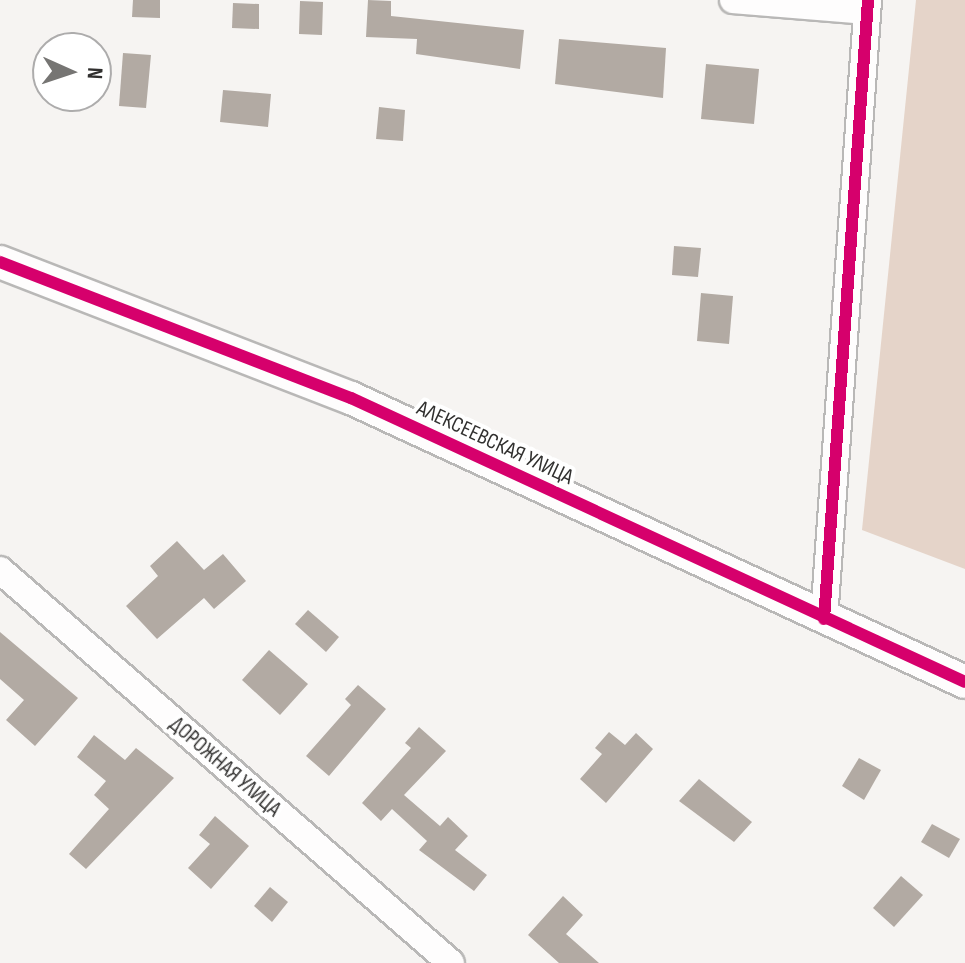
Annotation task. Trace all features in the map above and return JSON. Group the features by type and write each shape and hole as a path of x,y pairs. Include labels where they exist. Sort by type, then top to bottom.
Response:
{"street":[{"path":"733,0 867,6 824,619"},
{"name":"АЛЕКСЕЕВСКАЯ УЛИЦА","path":"0,262 351,398 965,682"},
{"name":"ДОРОЖНАЯ УЛИЦА","path":"0,570 451,963"}],"shaded area":[{"path":"916,0 965,0 965,569 862,530"}],"building":[{"path":"133,0 160,0 160,18 132,17"},
{"path":"368,0 391,1 391,16 524,30 520,69 416,54 417,39 366,37"},
{"path":"300,1 323,2 322,35 299,34"},
{"path":"233,3 259,4 259,29 232,28"},
{"path":"559,39 666,48 663,98 555,84"},
{"path":"123,53 151,55 146,108 119,106"},
{"path":"706,64 759,69 754,124 701,119"},
{"path":"223,90 271,94 268,127 220,122"},
{"path":"379,107 405,110 403,141 376,139"},
{"path":"674,246 701,248 698,277 672,275"},
{"path":"701,293 733,296 729,344 697,341"},
{"path":"177,541 204,570 223,554 246,581 214,609 204,598 157,639 126,606 158,576 150,566"},
{"path":"308,610 339,637 326,652 295,624"},
{"path":"0,632 78,698 35,746 6,720 24,700 0,679"},
{"path":"269,650 308,684 280,715 242,680"},
{"path":"358,685 386,709 329,776 306,756 351,705 345,699"},
{"path":"419,727 446,751 404,795 440,826 448,817 468,836 455,850 487,875 474,891 419,850 427,841 392,809 381,821 362,803 411,748 405,743"},
{"path":"609,732 625,745 636,733 653,749 606,803 580,779 602,754 595,748"},
{"path":"94,735 125,760 136,748 174,778 86,869 69,854 109,809 94,795 106,781 77,757"},
{"path":"859,758 881,770 864,800 842,786"},
{"path":"699,779 752,822 734,842 679,801"},
{"path":"215,816 249,846 211,889 188,868 210,844 199,835"},
{"path":"932,824 960,839 949,858 921,842"},
{"path":"901,876 923,895 894,927 873,908"},
{"path":"270,887 288,902 272,922 254,906"},
{"path":"563,896 583,915 566,934 599,963 559,963 528,935"}],"cycle path":[{"path":"824,619 868,0"},
{"path":"0,262 351,398 965,682"}]}
